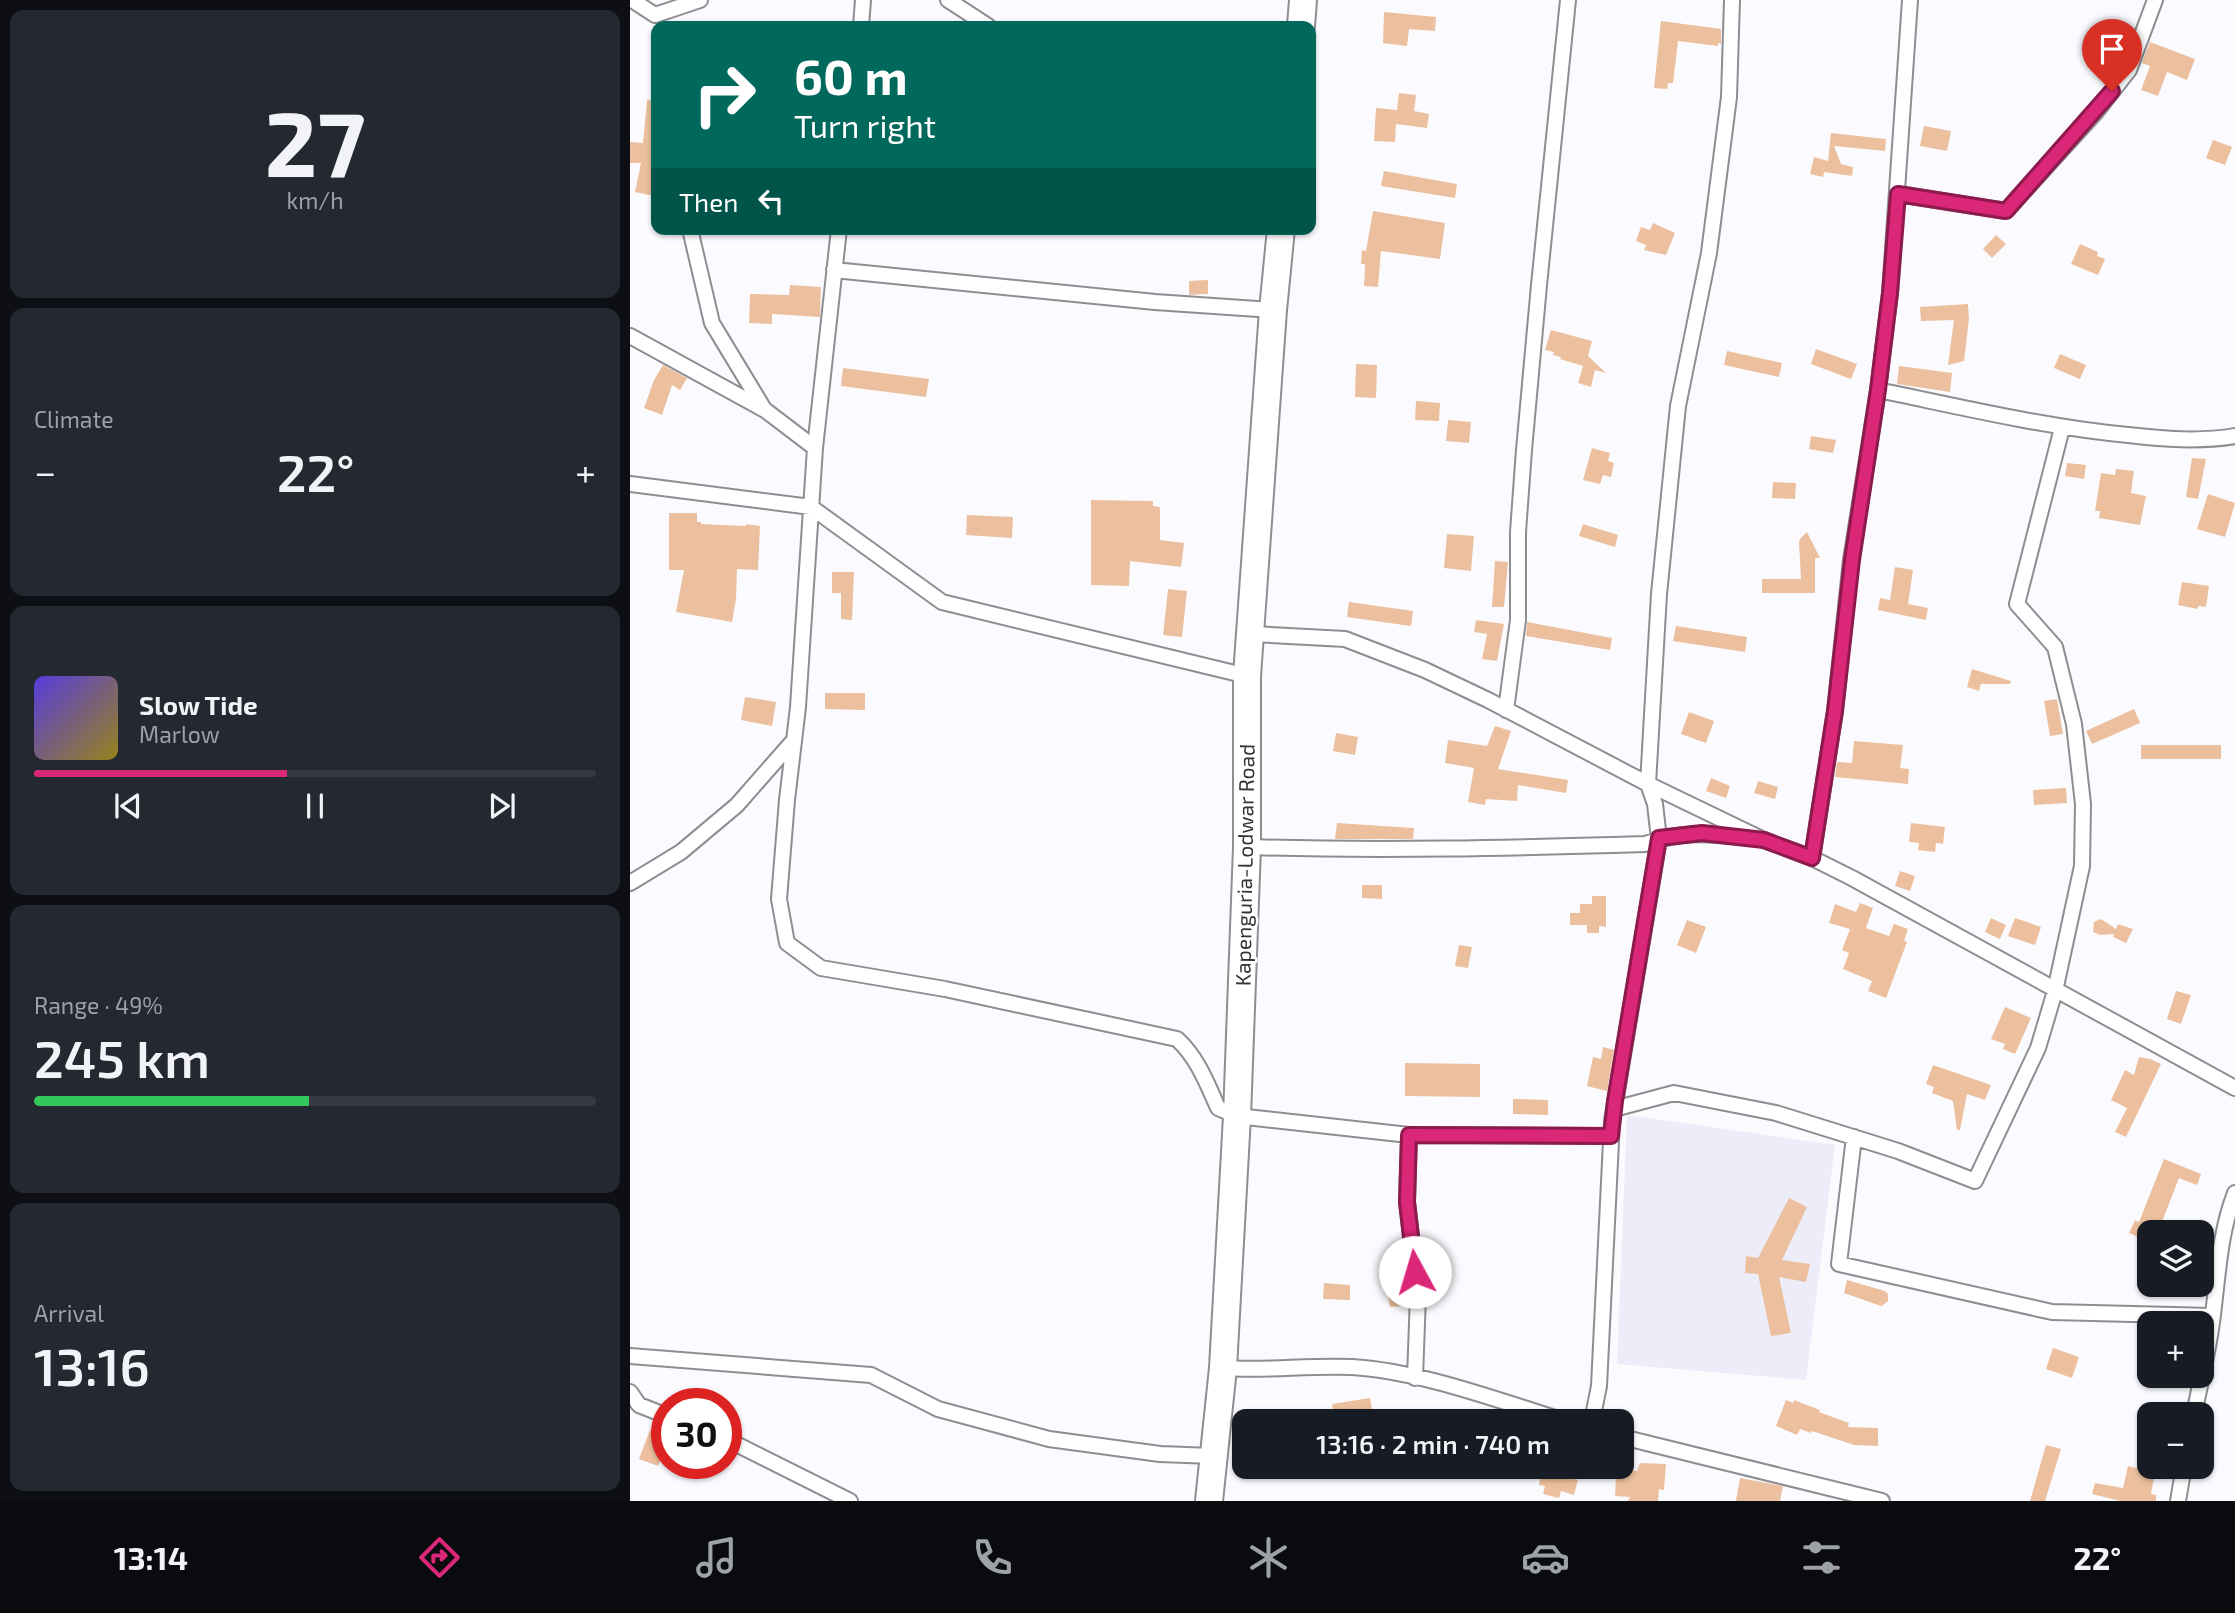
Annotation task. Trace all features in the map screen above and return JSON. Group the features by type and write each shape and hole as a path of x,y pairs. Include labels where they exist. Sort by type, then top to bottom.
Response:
{"highway":[{"path":"1301,21 1303,0"},
{"name":"Kapenguria-Lodwar Road","path":"1209,1501 1223,1368 1237,1116 1247,848 1247,676 1280,235"}],"street":[{"path":"632,0 656,20 700,0"},
{"path":"861,21 863,0"},
{"path":"948,0 980,21"},
{"path":"1506,710 1518,620 1518,532 1524,450 1569,0"},
{"path":"1594,1409 1599,1386 1614,1109 1659,838 1655,804 1648,784 1660,594 1678,406 1709,253 1729,97 1732,0"},
{"path":"1812,858 1835,711 1852,560 1890,293 1910,0"},
{"path":"1898,194 2006,211 2129,70 2155,0"},
{"path":"691,235 712,323 765,410"},
{"path":"838,235 815,448 794,739 779,899 787,943 821,968 945,989 1177,1039 1188,1049 1207,1082 1217,1108 1237,1116 1409,1135 1611,1136"},
{"path":"834,270 1155,302 1273,310"},
{"path":"630,336 765,410 815,448"},
{"path":"1878,390 2062,428 2146,437 2206,439 2235,436"},
{"path":"1614,1109 1674,1093 1776,1113 1898,1151 1975,1181 2038,1048 2055,991 2082,866 2083,804 2074,724 2054,647 2017,604 2062,428"},
{"path":"630,484 811,507 942,602 1247,676"},
{"path":"1252,634 1345,639 1425,670 1648,784 1764,840 1812,858 2235,1088"},
{"path":"630,883 681,852 737,805 794,739"},
{"path":"1247,848 1483,849 1646,844 1659,838 1702,833 1764,840"},
{"path":"1409,1135 1407,1202 1418,1295 1415,1377"},
{"path":"1854,1137 1839,1264 2052,1312 2137,1314"},
{"path":"2214,1311 2220,1253 2235,1193"},
{"path":"630,1356 870,1375 938,1409 1049,1439 1160,1454 1213,1456"},
{"path":"1223,1368 1254,1370 1353,1367 1415,1377 1524,1409"},
{"path":"630,1392 639,1405 651,1410"},
{"path":"1634,1440 1882,1501"},
{"path":"742,1447 850,1501"},
{"path":"2178,1501 2182,1479"}],"shaded area":[{"path":"1627,1115 1835,1145 1806,1380 1617,1364"}],"building":[{"path":"1384,12 1436,17 1435,31 1409,29 1407,46 1383,43"},
{"path":"1661,21 1721,29 1721,44 1718,43 1718,46 1678,41 1673,83 1668,83 1667,89 1654,88"},
{"path":"2150,42 2195,59 2187,80 2167,72 2158,96 2141,90 2150,66 2142,63"},
{"path":"1399,93 1416,95 1414,111 1429,114 1427,128 1396,124 1395,142 1374,141 1376,108 1397,110"},
{"path":"647,100 651,100 651,195 635,192 641,163 630,163 630,142 643,143"},
{"path":"1924,126 1951,131 1947,151 1920,146"},
{"path":"1831,133 1886,139 1885,151 1834,146 1841,164 1853,167 1852,176 1824,172 1823,177 1810,174 1814,157 1828,161"},
{"path":"2213,140 2232,147 2225,165 2206,158"},
{"path":"1384,171 1457,184 1455,198 1381,186"},
{"path":"1373,211 1445,223 1440,259 1381,251 1378,287 1364,286 1365,264 1361,264 1362,250 1366,251"},
{"path":"1653,223 1675,233 1666,255 1644,250 1646,245 1636,241 1641,227 1650,230"},
{"path":"1996,235 2006,244 1992,258 1983,249"},
{"path":"2080,244 2098,252 2097,256 2105,259 2098,275 2071,264"},
{"path":"1208,280 1208,294 1189,295 1189,281"},
{"path":"790,285 821,287 820,317 772,314 772,324 749,323 750,294 789,295"},
{"path":"1968,304 1964,361 1948,365 1954,320 1921,321 1920,307"},
{"path":"1551,330 1592,341 1588,356 1606,373 1595,370 1591,387 1578,383 1583,366 1560,359 1561,357 1553,355 1554,352 1545,350"},
{"path":"1816,349 1857,364 1851,379 1811,364"},
{"path":"1727,351 1782,363 1779,377 1724,365"},
{"path":"2060,354 2086,365 2080,379 2054,368"},
{"path":"1356,364 1377,365 1376,398 1355,397"},
{"path":"663,365 687,378 680,390 672,385 662,415 644,408 654,380"},
{"path":"1899,366 1952,373 1950,392 1897,384"},
{"path":"843,368 929,379 926,397 841,386"},
{"path":"1416,401 1440,403 1439,421 1415,420"},
{"path":"1448,420 1471,422 1469,443 1446,441"},
{"path":"1811,436 1836,440 1833,453 1809,449"},
{"path":"1592,448 1610,453 1608,461 1614,463 1611,477 1603,475 1600,484 1583,480"},
{"path":"2192,458 2206,459 2198,499 2186,497"},
{"path":"2067,463 2086,465 2084,479 2065,476"},
{"path":"2116,469 2134,471 2131,493 2146,496 2140,525 2099,518 2100,511 2095,511 2101,473 2115,475"},
{"path":"1773,482 1796,483 1795,499 1772,498"},
{"path":"2208,494 2235,503 2225,537 2197,529"},
{"path":"1091,500 1153,501 1153,506 1160,507 1160,540 1184,543 1181,567 1130,561 1129,586 1091,585"},
{"path":"669,513 697,513 697,522 701,524 760,526 758,570 737,569 732,622 676,612 684,570 669,570"},
{"path":"967,515 1013,517 1012,538 966,535"},
{"path":"1583,524 1618,535 1615,547 1579,536"},
{"path":"1807,532 1820,558 1815,558 1815,593 1762,593 1762,579 1801,579 1799,542"},
{"path":"1447,534 1474,536 1471,571 1444,568"},
{"path":"1495,561 1508,562 1504,607 1492,607"},
{"path":"1895,567 1913,570 1908,604 1928,608 1926,620 1878,610 1880,598 1890,600"},
{"path":"832,572 854,572 852,620 841,619 841,593 832,593"},
{"path":"2182,582 2209,586 2206,607 2198,606 2198,609 2178,605"},
{"path":"1168,589 1187,591 1182,637 1163,635"},
{"path":"1349,602 1413,611 1411,626 1347,617"},
{"path":"1476,620 1504,624 1497,661 1482,659 1487,634 1474,632"},
{"path":"1527,622 1612,638 1610,650 1526,636"},
{"path":"1676,626 1747,637 1745,652 1673,641"},
{"path":"1972,669 2011,681 2010,684 1981,684 1979,691 1967,687"},
{"path":"825,693 865,693 865,710 825,709"},
{"path":"745,697 776,702 772,726 741,720"},
{"path":"2057,699 2063,734 2050,736 2044,701"},
{"path":"2134,709 2140,723 2092,744 2086,731"},
{"path":"1689,712 1714,721 1706,743 1681,734"},
{"path":"1495,726 1511,731 1498,769 1568,780 1566,793 1518,785 1517,801 1486,799 1485,805 1468,802 1474,768 1445,763 1448,740 1487,746"},
{"path":"1336,733 1358,737 1355,755 1333,751"},
{"path":"1854,741 1903,745 1900,768 1909,769 1908,784 1835,777 1837,762 1852,763"},
{"path":"2141,745 2221,745 2221,759 2141,759"},
{"path":"1711,778 1730,786 1726,798 1706,791"},
{"path":"1758,781 1778,787 1775,799 1754,793"},
{"path":"2066,788 2067,803 2034,805 2033,790"},
{"path":"1337,823 1414,828 1413,839 1335,839"},
{"path":"1911,823 1945,827 1943,844 1936,843 1935,852 1918,850 1919,843 1909,842"},
{"path":"1900,871 1915,876 1910,891 1895,886"},
{"path":"1362,885 1382,885 1382,899 1362,898"},
{"path":"1592,896 1606,896 1606,927 1599,926 1599,933 1587,933 1587,925 1570,925 1570,913 1580,913 1580,904 1592,904"},
{"path":"1860,903 1873,908 1866,928 1889,936 1894,924 1908,929 1904,941 1907,942 1886,998 1868,991 1872,981 1843,969 1849,953 1842,950 1850,929 1829,923 1835,904 1856,912"},
{"path":"1991,918 2006,925 2000,939 1985,932"},
{"path":"2015,918 2041,927 2035,945 2008,936"},
{"path":"2101,919 2116,929 2118,924 2133,929 2126,943 2113,937 2114,934 2100,935 2093,932 2094,922"},
{"path":"1687,920 1706,927 1696,953 1677,945"},
{"path":"1459,945 1472,947 1468,968 1455,966"},
{"path":"2176,991 2191,995 2181,1024 2167,1019"},
{"path":"2005,1007 2031,1018 2015,1054 2003,1049 2005,1044 1991,1039"},
{"path":"1603,1047 1614,1050 1607,1091 1587,1086 1593,1057 1601,1059"},
{"path":"2139,1057 2161,1064 2126,1137 2115,1132 2127,1108 2111,1100 2125,1070 2134,1075"},
{"path":"1405,1063 1480,1064 1480,1097 1405,1096"},
{"path":"1933,1065 1991,1085 1985,1100 1967,1094 1960,1130 1957,1130 1953,1101 1932,1093 1934,1087 1926,1084"},
{"path":"1513,1099 1548,1100 1548,1115 1513,1114"},
{"path":"2164,1159 2201,1174 2197,1185 2179,1178 2163,1220 2140,1220"},
{"path":"1789,1198 1807,1207 1782,1260 1810,1264 1806,1282 1779,1277 1791,1333 1771,1336 1758,1274 1745,1273 1746,1256 1758,1258"},
{"path":"2135,1220 2137,1221 2137,1237 2129,1233"},
{"path":"1394,1257 1402,1306 1390,1307 1382,1259"},
{"path":"1847,1280 1885,1291 1888,1301 1882,1306 1844,1293"},
{"path":"1324,1283 1350,1285 1350,1300 1323,1299"},
{"path":"2053,1348 2079,1357 2072,1378 2046,1369"},
{"path":"1370,1398 1372,1409 1333,1409 1332,1404"},
{"path":"1786,1400 1793,1403 1794,1400 1820,1410 1819,1412 1849,1423 1848,1427 1878,1428 1878,1446 1854,1445 1800,1429 1797,1435 1776,1426"},
{"path":"650,1430 651,1430 651,1463 639,1459"},
{"path":"2046,1445 2061,1449 2045,1501 2030,1501"},
{"path":"1640,1463 1666,1464 1664,1490 1659,1489 1658,1501 1628,1501 1630,1497 1615,1496 1616,1479 1634,1479 1634,1471 1637,1471"},
{"path":"2128,1466 2137,1468 2137,1479 2154,1479 2151,1494 2156,1495 2156,1501 2121,1501 2092,1494 2095,1483 2123,1488"},
{"path":"1740,1478 1783,1486 1780,1501 1736,1501"},
{"path":"1540,1479 1578,1480 1574,1495 1561,1491 1559,1498 1543,1494 1545,1486 1539,1485"}],"route":[{"path":"1415,1272 1407,1202 1409,1135 1611,1136 1659,838 1702,833 1764,840 1812,858 1835,711 1852,560 1878,390 1898,194 2006,211 2112,91"}]}
